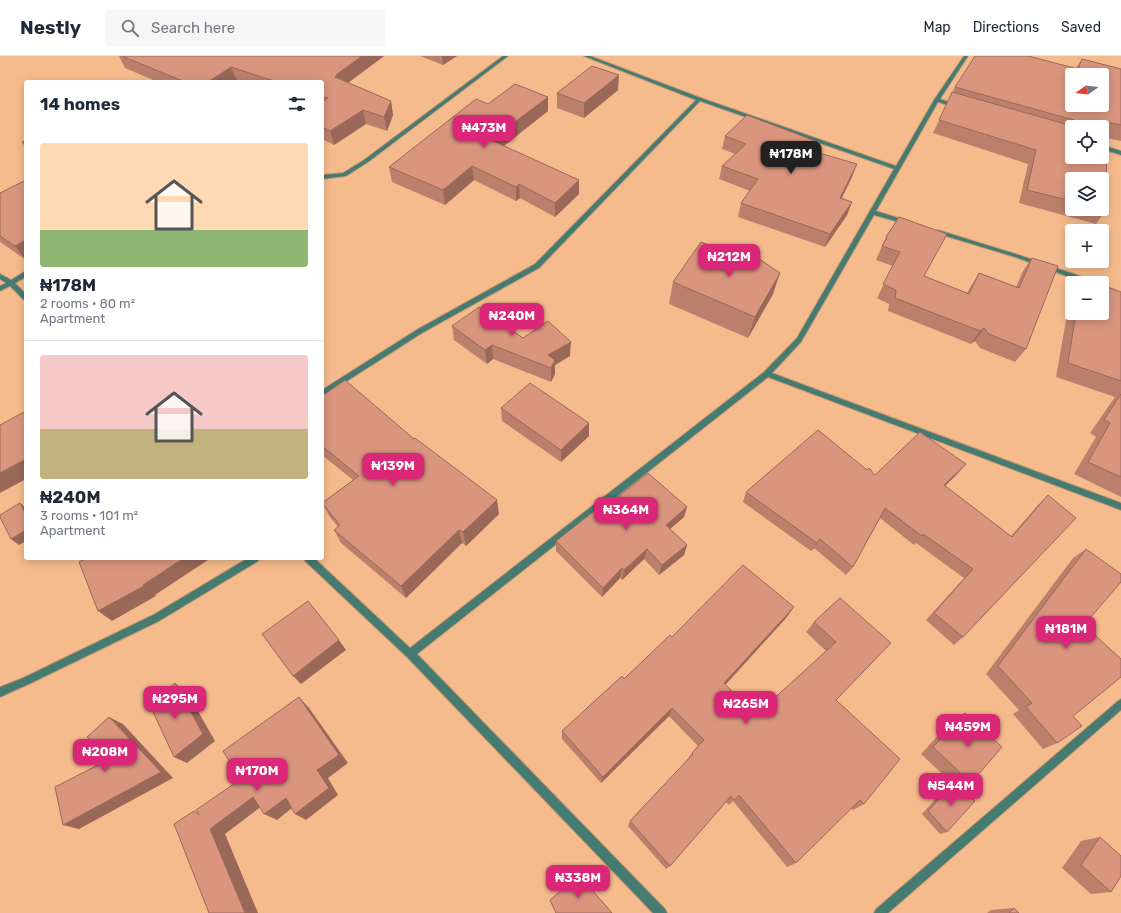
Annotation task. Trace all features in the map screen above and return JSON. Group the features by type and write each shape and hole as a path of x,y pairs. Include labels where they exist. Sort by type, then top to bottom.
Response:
{"street":[{"path":"324,177 344,175 366,161 506,56"},
{"path":"586,56 699,99 898,168"},
{"path":"410,654 767,374 799,340 937,100 966,56"},
{"path":"324,393 420,331 537,266 699,99"},
{"path":"937,100 967,108"},
{"path":"1109,149 1121,153"},
{"path":"872,212 911,223"},
{"path":"933,230 1017,256 1073,276"},
{"path":"0,289 24,275"},
{"path":"0,276 11,283 24,296"},
{"path":"767,374 1121,507"},
{"path":"0,692 26,681 156,618 252,560"},
{"path":"310,560 410,654 661,913"},
{"path":"880,913 1121,704"}],"building":[{"path":"122,56 362,56 335,77 391,101 384,117 363,110 330,131 324,128 324,101 328,98 324,97 324,80 271,80 231,67 211,80 180,80"},
{"path":"975,56 1028,56 1074,68 1065,68 1065,112 1109,112 1109,68 1078,68 1082,59 1121,69 1121,125 1109,122 1109,120 1074,120 955,87"},
{"path":"592,66 619,75 584,103 557,93"},
{"path":"515,84 548,97 491,140 579,180 555,203 519,184 516,187 472,166 443,190 389,167 476,99 488,104"},
{"path":"952,92 1065,124 1065,164 1107,164 1106,172 1065,172 1065,199 1027,190 1036,150 939,120"},
{"path":"747,115 818,142 812,151 857,164 840,198 852,202 830,234 741,203 758,179 722,166 746,144 725,136"},
{"path":"24,181 24,241 15,246 0,236 0,193"},
{"path":"899,217 947,234 924,276 969,294 979,273 1019,288 1032,258 1058,266 1026,349 989,334 984,328 980,331 895,298 896,290 883,284 900,252 882,246"},
{"path":"701,242 730,254 740,246 780,273 755,317 673,282"},
{"path":"1109,288 1121,292 1121,381 1068,363 1075,320 1109,320"},
{"path":"479,307 523,338 548,321 571,342 548,355 555,360 551,368 492,345 485,350 452,326"},
{"path":"345,380 414,439 415,438 497,500 463,532 459,530 401,586 334,530 340,525 324,505 324,502 359,476 324,448 324,395"},
{"path":"530,383 589,423 561,450 501,408"},
{"path":"1121,394 1121,477 1088,462 1110,423 1104,420"},
{"path":"24,412 24,460 0,473 0,425"},
{"path":"818,430 867,470 869,468 875,475 920,432 966,464 944,485 1012,537 1048,495 1076,518 963,637 934,613 973,569 923,534 922,536 885,508 853,567 820,539 817,543 746,492"},
{"path":"648,473 687,507 666,525 687,545 662,565 647,549 624,570 622,568 603,588 556,541 612,497 614,500"},
{"path":"20,503 24,510 24,531 11,539 0,515"},
{"path":"1086,549 1121,574 1121,582 1084,625 1121,659 1121,677 1073,716 1082,726 1057,743 1026,707 1032,703 998,666"},
{"path":"83,560 181,560 143,585 144,586 98,611 79,562"},
{"path":"743,565 794,607 724,683 756,715 836,642 814,622 840,598 891,643 836,700 900,759 864,804 860,800 796,863 739,795 735,800 731,796 670,866 630,821 693,754 692,753 704,740 672,708 603,777 562,731 622,676 624,679 670,635 672,637"},
{"path":"308,601 339,640 293,676 262,634"},
{"path":"175,683 203,734 174,757 149,703"},
{"path":"299,697 339,755 317,770 329,788 295,814 286,798 264,814 253,797 210,829 245,913 209,913 174,824 194,811 199,815 196,810 241,779 223,751"},
{"path":"965,713 1002,747 971,783 933,747"},
{"path":"109,717 161,772 63,825 55,787 108,760 87,737"},
{"path":"955,782 975,801 947,832 928,811"},
{"path":"1100,837 1121,856 1121,876 1111,892 1081,865"},
{"path":"579,875 612,913 556,913 550,900"},
{"path":"1014,908 1019,913 1009,913"}]}
